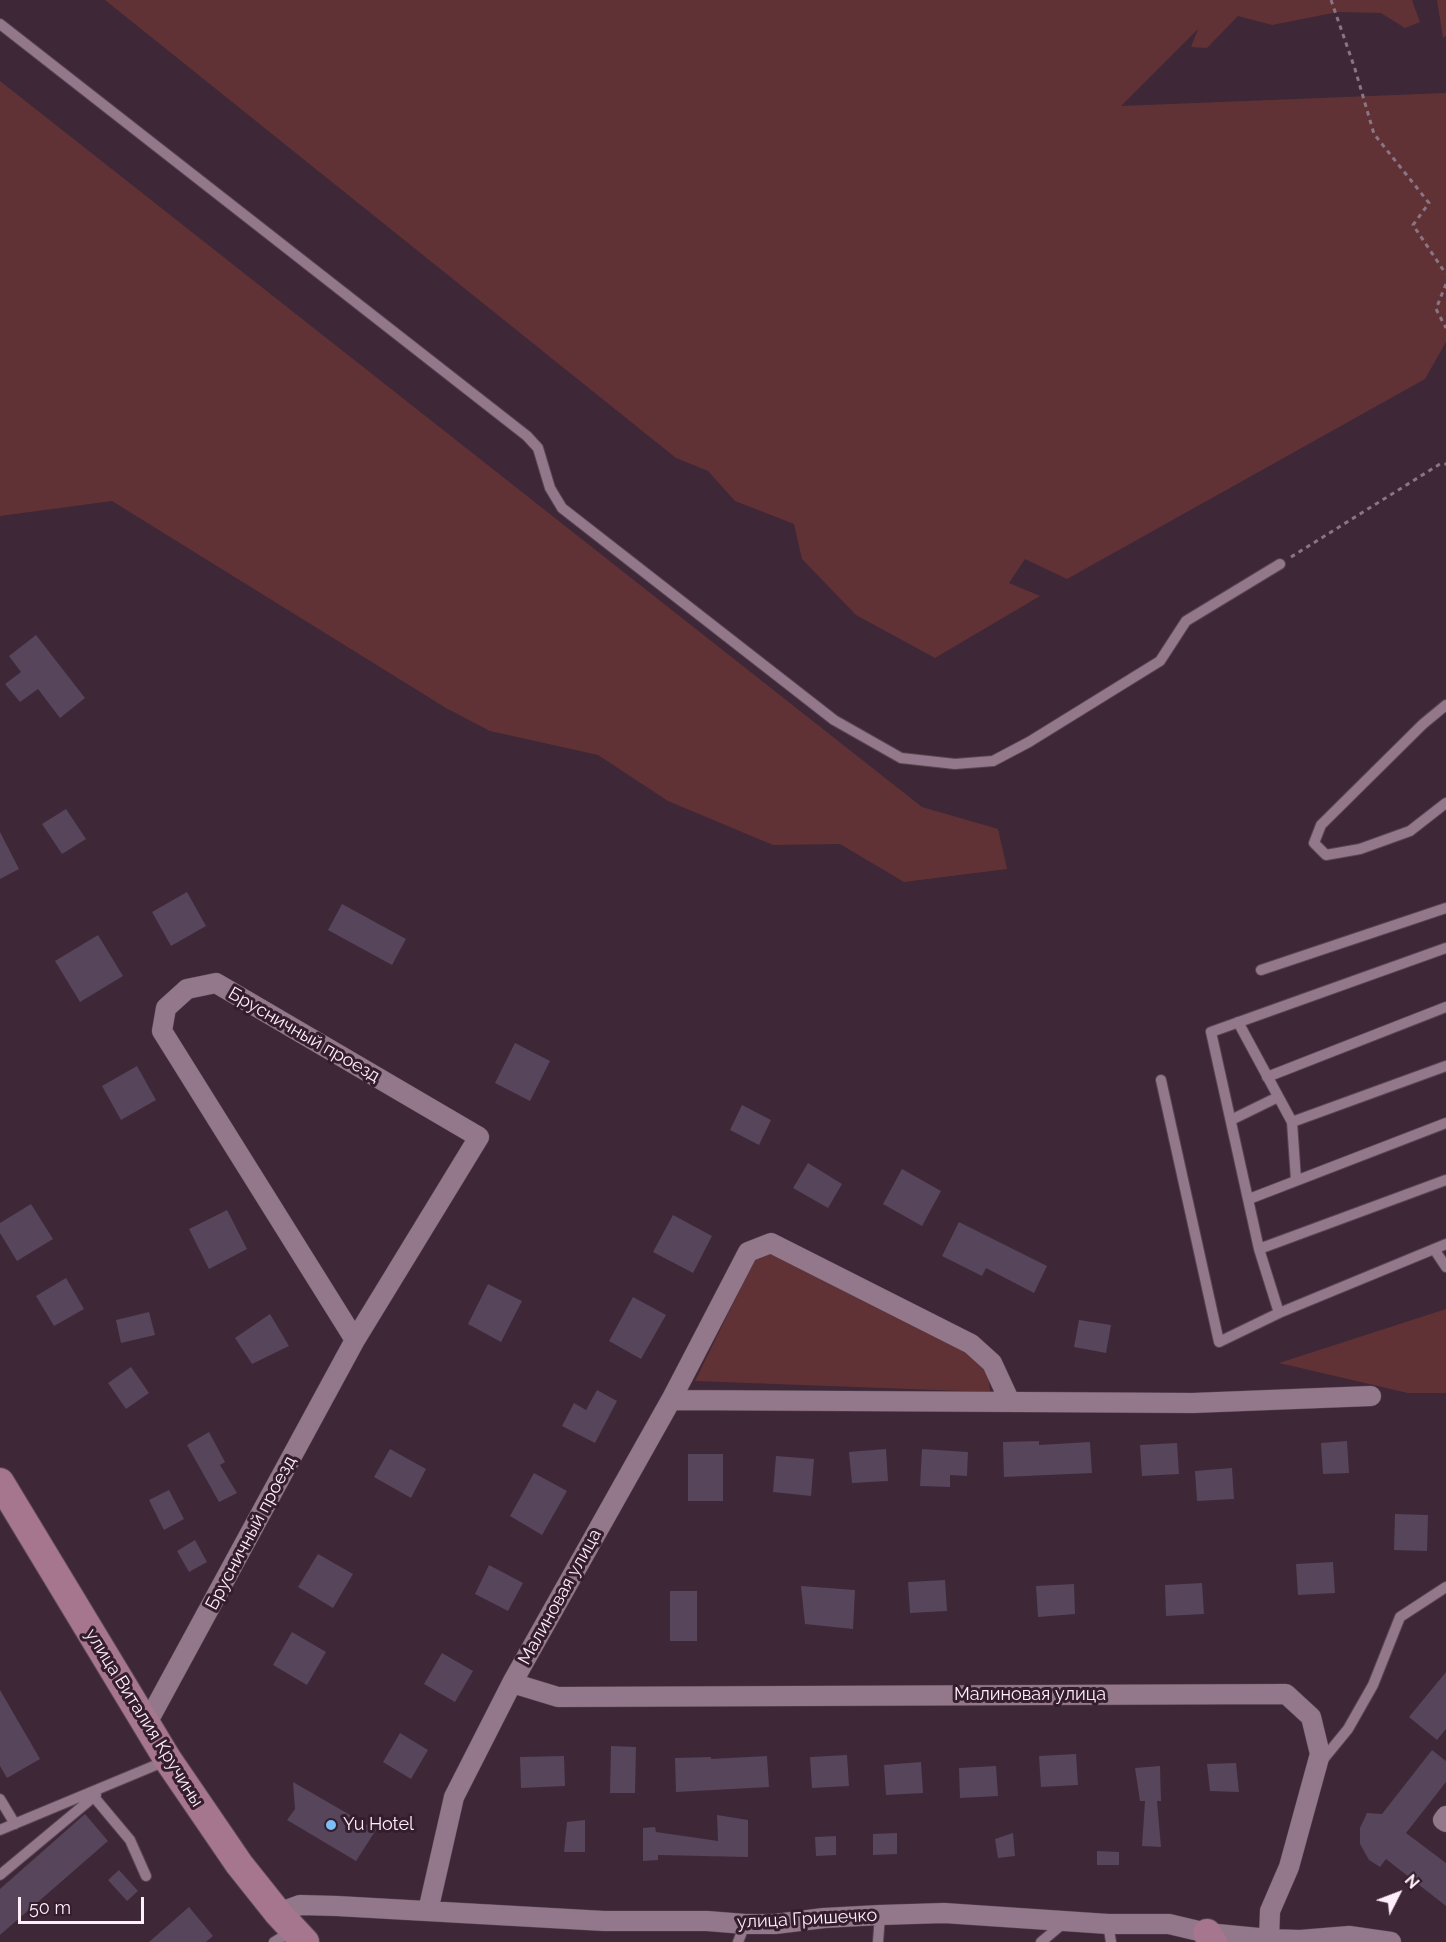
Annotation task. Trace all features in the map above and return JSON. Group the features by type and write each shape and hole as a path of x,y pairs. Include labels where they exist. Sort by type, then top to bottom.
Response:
{"street":[{"name":"Брусничный проезд","path":"146,1725 355,1340 479,1137 216,983 188,989 166,1008 162,1031 355,1340"},
{"name":"Малиновая улица","path":"428,1911 454,1797 512,1683 671,1400 748,1252 771,1243 971,1344 993,1363 1010,1402"},
{"path":"671,1400 1193,1403 1371,1396"},
{"name":"улица Виталия Кручины","path":"0,1482 168,1760 288,1932"},
{"name":"Малиновая улица","path":"512,1683 558,1697 1286,1694 1311,1717 1320,1754 1288,1867 1270,1911 1269,1939"},
{"path":"1446,1815 1443,1820 1446,1822"},
{"name":"улица Гришечко","path":"288,1932 300,1905 604,1921 707,1921 741,1933 775,1924 824,1918 944,1913 1065,1922 1110,1933 1169,1924 1208,1939 1297,1941 1350,1936 1390,1942"}],"lane":[{"path":"0,24 527,435 538,448 550,488 562,508 834,720 901,758 954,764 993,761 1029,742 1160,661 1186,621 1280,564"},
{"path":"1446,705 1423,724 1321,825 1314,843 1326,855 1360,849 1410,831 1446,803"},
{"path":"1261,970 1446,908"},
{"path":"1279,1313 1259,1249 1211,1032 1446,948"},
{"path":"1267,1077 1446,1007"},
{"path":"1238,1022 1292,1122 1296,1180"},
{"path":"1292,1122 1446,1066"},
{"path":"1161,1080 1219,1342 1279,1313 1446,1244"},
{"path":"1231,1120 1278,1097"},
{"path":"1249,1198 1446,1123"},
{"path":"1259,1249 1446,1180"},
{"path":"1434,1249 1446,1267"},
{"path":"1317,1767 1348,1729 1373,1685 1400,1617 1446,1587"},
{"path":"0,1830 168,1760"},
{"path":"0,1875 105,1787"},
{"path":"94,1797 130,1840 146,1876"},
{"path":"0,1799 15,1824"},
{"path":"878,1942 880,1915"},
{"path":"1041,1942 1065,1922"}],"path":[{"path":"1330,0 1355,69 1374,134 1429,203 1413,225 1446,274"},
{"path":"1446,284 1436,309 1446,328"},
{"path":"1280,564 1440,464 1446,464"}],"shaded area":[{"path":"105,0 1412,0 1420,22 1405,28 1381,13 1338,12 1272,25 1238,16 1207,48 1191,47 1198,29 1121,106 1446,93 1446,342 1425,379 1067,579 1025,559 1009,583 1040,596 935,658 856,615 802,559 794,524 735,501 708,471 676,458"},
{"path":"1437,0 1446,0 1446,36 1443,38"},
{"path":"0,81 922,807 998,829 1007,869 904,882 840,844 773,845 668,801 598,755 490,731 446,708 112,501 0,516"},
{"path":"771,1253 963,1347 988,1369 990,1392 695,1381 754,1261"},
{"path":"1446,1309 1446,1393 1408,1393 1279,1363"}],"building":[{"path":"36,635 85,698 60,718 38,689 20,702 5,684 21,672 9,656"},
{"path":"66,809 86,839 62,854 42,824"},
{"path":"0,832 19,869 0,879"},
{"path":"187,892 206,926 171,946 152,912"},
{"path":"342,904 406,939 392,965 328,930"},
{"path":"98,935 123,976 80,1002 55,961"},
{"path":"515,1043 550,1061 530,1101 495,1083"},
{"path":"137,1066 156,1100 121,1120 102,1086"},
{"path":"742,1105 771,1120 759,1145 730,1130"},
{"path":"808,1163 842,1184 828,1208 793,1188"},
{"path":"902,1169 941,1191 922,1226 883,1204"},
{"path":"31,1204 53,1239 17,1261 0,1233 0,1223"},
{"path":"227,1210 247,1249 209,1269 189,1229"},
{"path":"673,1215 712,1236 693,1273 653,1252"},
{"path":"959,1222 1047,1266 1034,1293 986,1268 982,1276 942,1256"},
{"path":"66,1278 84,1309 54,1326 36,1296"},
{"path":"488,1284 522,1301 501,1342 468,1324"},
{"path":"633,1297 666,1315 641,1359 609,1341"},
{"path":"149,1312 155,1335 121,1343 116,1320"},
{"path":"270,1314 289,1346 252,1364 235,1338"},
{"path":"1079,1320 1111,1325 1106,1353 1074,1347"},
{"path":"131,1367 149,1393 126,1409 108,1383"},
{"path":"597,1390 617,1401 595,1443 562,1426 574,1403 586,1410"},
{"path":"209,1432 225,1462 220,1465 237,1493 219,1502 187,1445"},
{"path":"1039,1441 1039,1445 1090,1442 1092,1473 1004,1477 1003,1442"},
{"path":"1347,1441 1349,1473 1323,1474 1321,1443"},
{"path":"1177,1443 1179,1474 1142,1476 1140,1445"},
{"path":"390,1449 426,1469 411,1498 374,1477"},
{"path":"886,1449 888,1481 852,1483 849,1452"},
{"path":"922,1449 968,1452 967,1476 950,1475 950,1487 920,1486"},
{"path":"688,1454 723,1454 723,1501 688,1501"},
{"path":"776,1456 814,1459 811,1496 773,1492"},
{"path":"1232,1468 1234,1499 1197,1501 1195,1471"},
{"path":"534,1473 567,1491 542,1535 510,1516"},
{"path":"169,1490 184,1519 164,1530 149,1500"},
{"path":"1395,1514 1428,1515 1427,1551 1394,1550"},
{"path":"195,1540 207,1562 189,1572 177,1551"},
{"path":"318,1554 353,1574 333,1608 298,1587"},
{"path":"1333,1562 1335,1593 1298,1595 1296,1564"},
{"path":"489,1565 523,1583 508,1611 475,1594"},
{"path":"945,1580 947,1611 910,1613 908,1582"},
{"path":"1202,1583 1204,1614 1166,1616 1165,1585"},
{"path":"1074,1584 1075,1614 1038,1617 1036,1586"},
{"path":"801,1586 855,1590 853,1629 805,1624"},
{"path":"670,1591 697,1591 697,1641 670,1641"},
{"path":"292,1632 326,1652 307,1685 273,1665"},
{"path":"442,1653 473,1671 455,1702 424,1684"},
{"path":"1446,1672 1446,1729 1437,1740 1409,1717"},
{"path":"0,1690 40,1759 7,1778 0,1766"},
{"path":"400,1733 428,1750 411,1779 383,1762"},
{"path":"611,1746 636,1747 635,1793 610,1793"},
{"path":"1432,1750 1446,1761 1446,1782 1406,1833 1446,1863 1446,1906 1386,1859 1380,1867 1369,1860 1360,1844 1360,1828 1367,1813 1382,1814"},
{"path":"1076,1754 1078,1785 1041,1787 1039,1756"},
{"path":"847,1755 849,1786 812,1788 810,1757"},
{"path":"564,1756 565,1786 521,1788 520,1757"},
{"path":"767,1756 769,1787 676,1792 675,1758"},
{"path":"921,1762 923,1793 886,1795 884,1765"},
{"path":"1236,1763 1239,1792 1210,1791 1207,1764"},
{"path":"996,1766 998,1796 960,1798 959,1768"},
{"path":"1160,1766 1161,1801 1157,1801 1161,1847 1142,1846 1145,1801 1140,1801 1135,1768"},
{"name":"Yu Hotel","path":"293,1782 376,1830 356,1861 287,1820 295,1809"},
{"path":"85,1814 108,1841 0,1935 0,1889"},
{"path":"717,1815 748,1820 748,1857 658,1855 658,1860 643,1861 643,1828 655,1827 656,1832 718,1841"},
{"path":"585,1820 585,1852 564,1852 567,1822"},
{"path":"897,1833 897,1854 873,1855 873,1834"},
{"path":"1013,1833 1015,1856 998,1858 995,1839"},
{"path":"836,1836 836,1855 816,1856 815,1837"},
{"path":"1097,1851 1119,1852 1119,1865 1097,1865"},
{"path":"119,1870 138,1891 127,1901 108,1880"},
{"path":"189,1907 213,1936 206,1942 149,1942"}],"place":[{"name":"Yu Hotel","path":"331,1825"}]}
